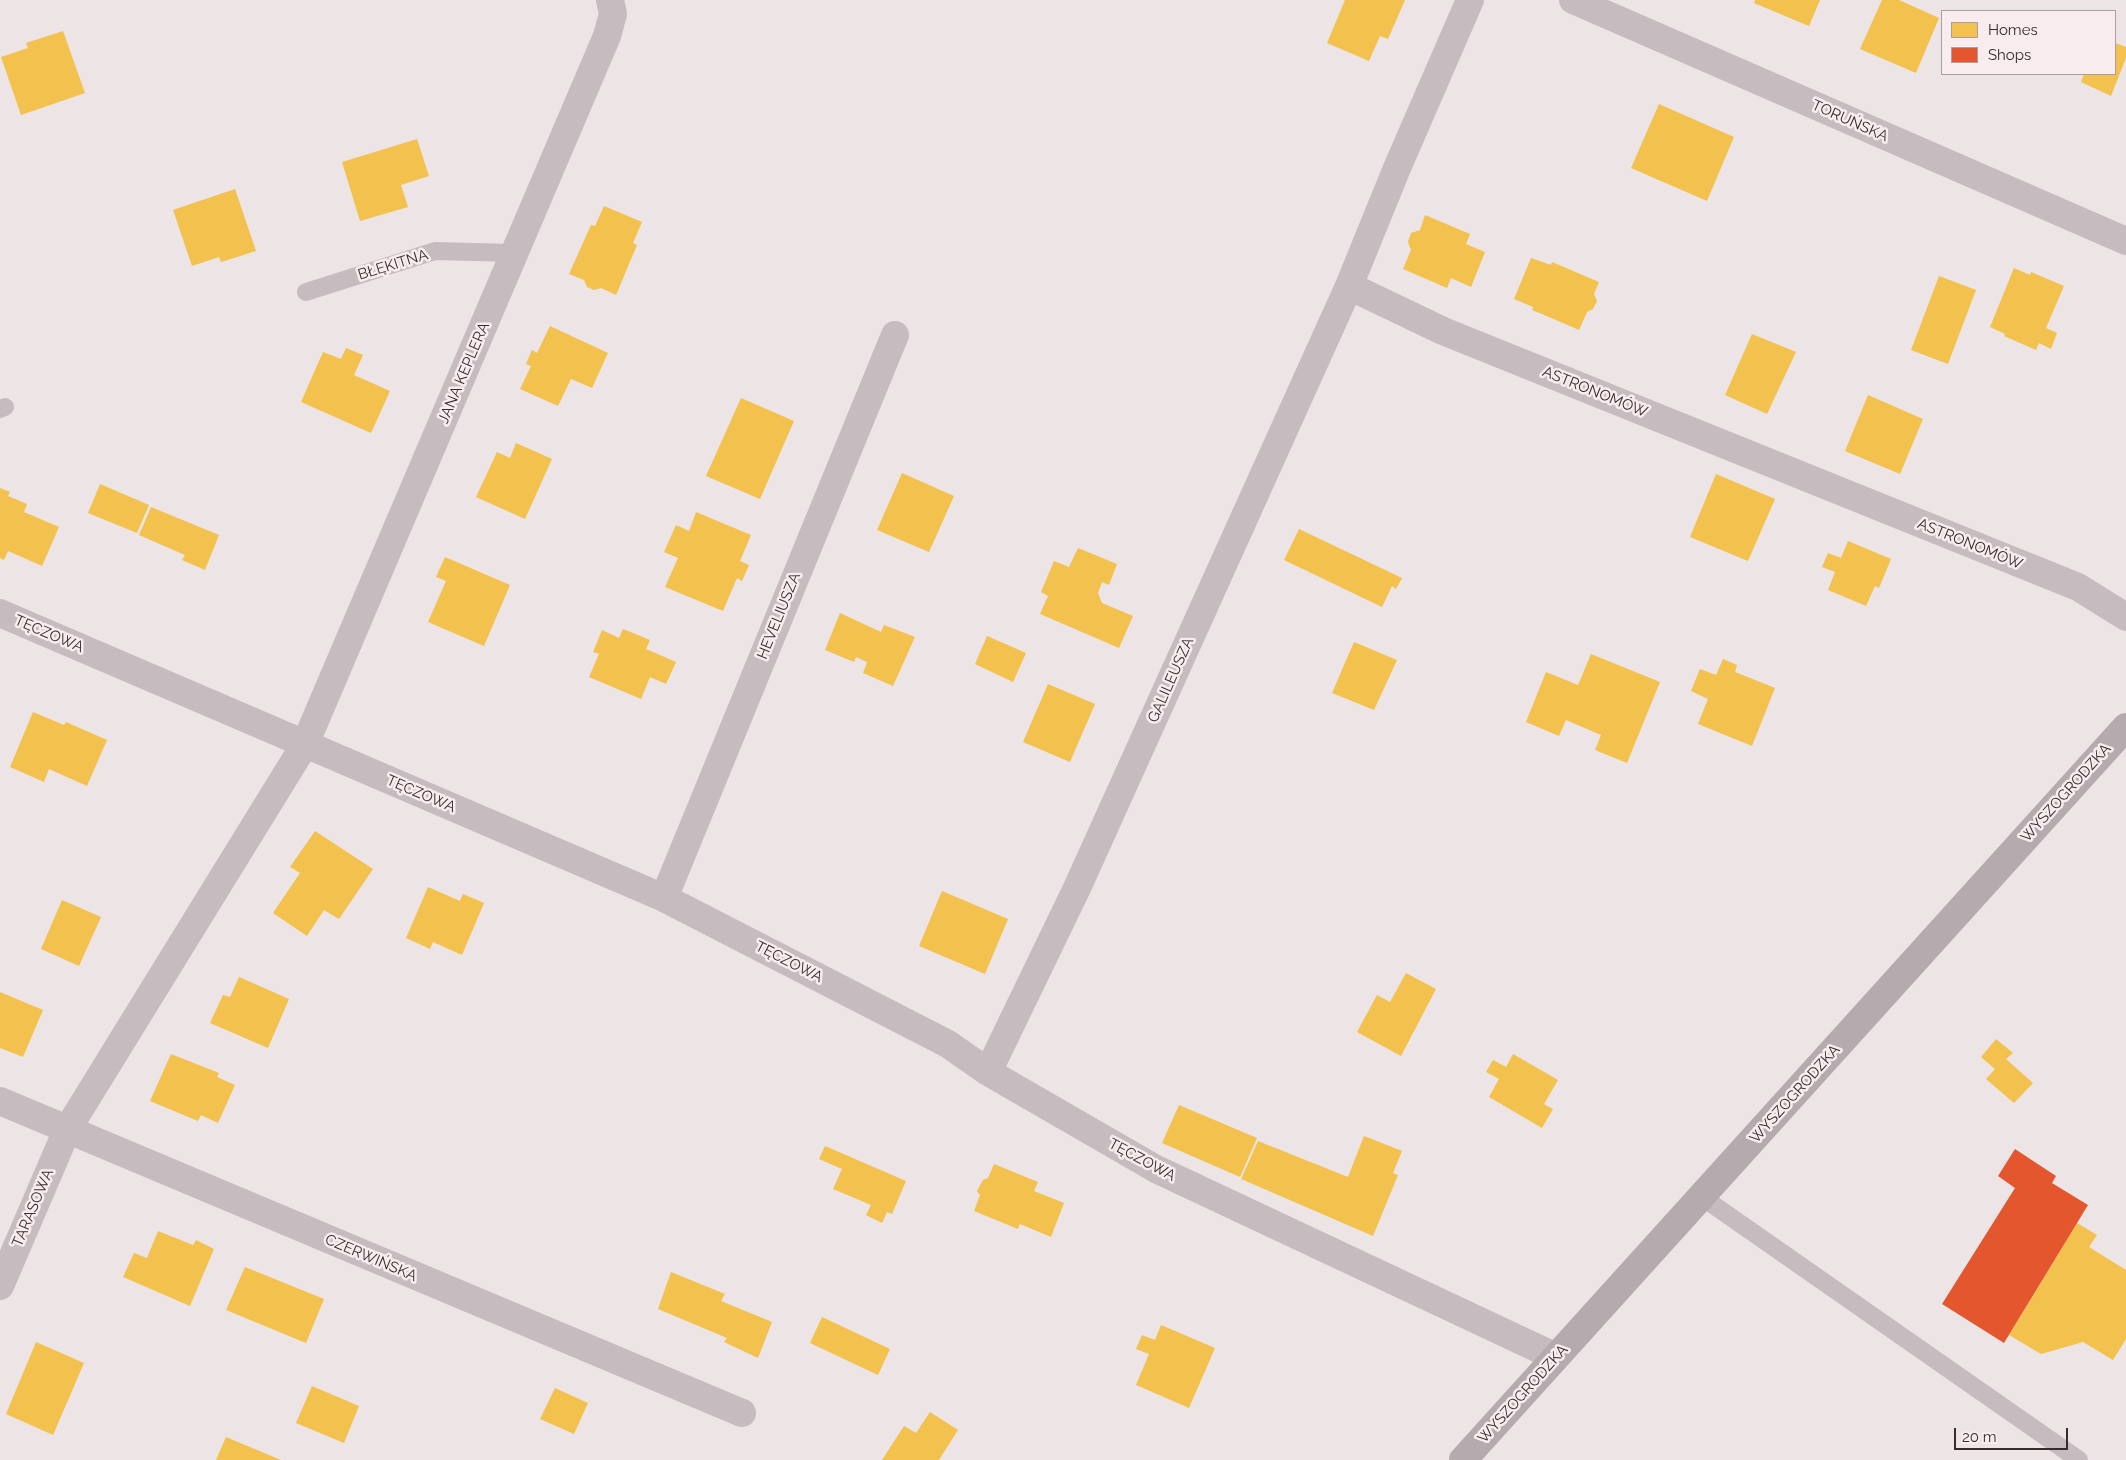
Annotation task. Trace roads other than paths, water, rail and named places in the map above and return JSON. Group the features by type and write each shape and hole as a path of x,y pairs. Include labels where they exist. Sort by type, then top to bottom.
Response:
{"main road":[{"name":"WYSZOGRODZKA","path":"1463,1460 2126,728"}],"street":[{"name":"JANA KEPLERA","path":"67,1130 304,744 607,36 613,14 610,0"},
{"path":"1349,286 1397,168 1470,0"},
{"name":"TORUŃSKA","path":"1573,0 2126,241"},
{"name":"ASTRONOMÓW","path":"1349,286 1443,331 2078,587 2126,617"},
{"name":"GALILEUSZA","path":"988,1072 1077,888 1349,286"},
{"name":"HEVELIUSZA","path":"664,898 894,335"},
{"name":"TĘCZOWA","path":"0,613 664,898 948,1044 988,1072 1156,1170 1556,1356"},
{"name":"CZERWIŃSKA","path":"0,1101 742,1413"},
{"name":"TARASOWA","path":"0,1286 67,1130"}],"lane":[{"name":"BŁĘKITNA","path":"306,292 435,251 513,253"},
{"path":"1702,1197 2079,1460"}]}
